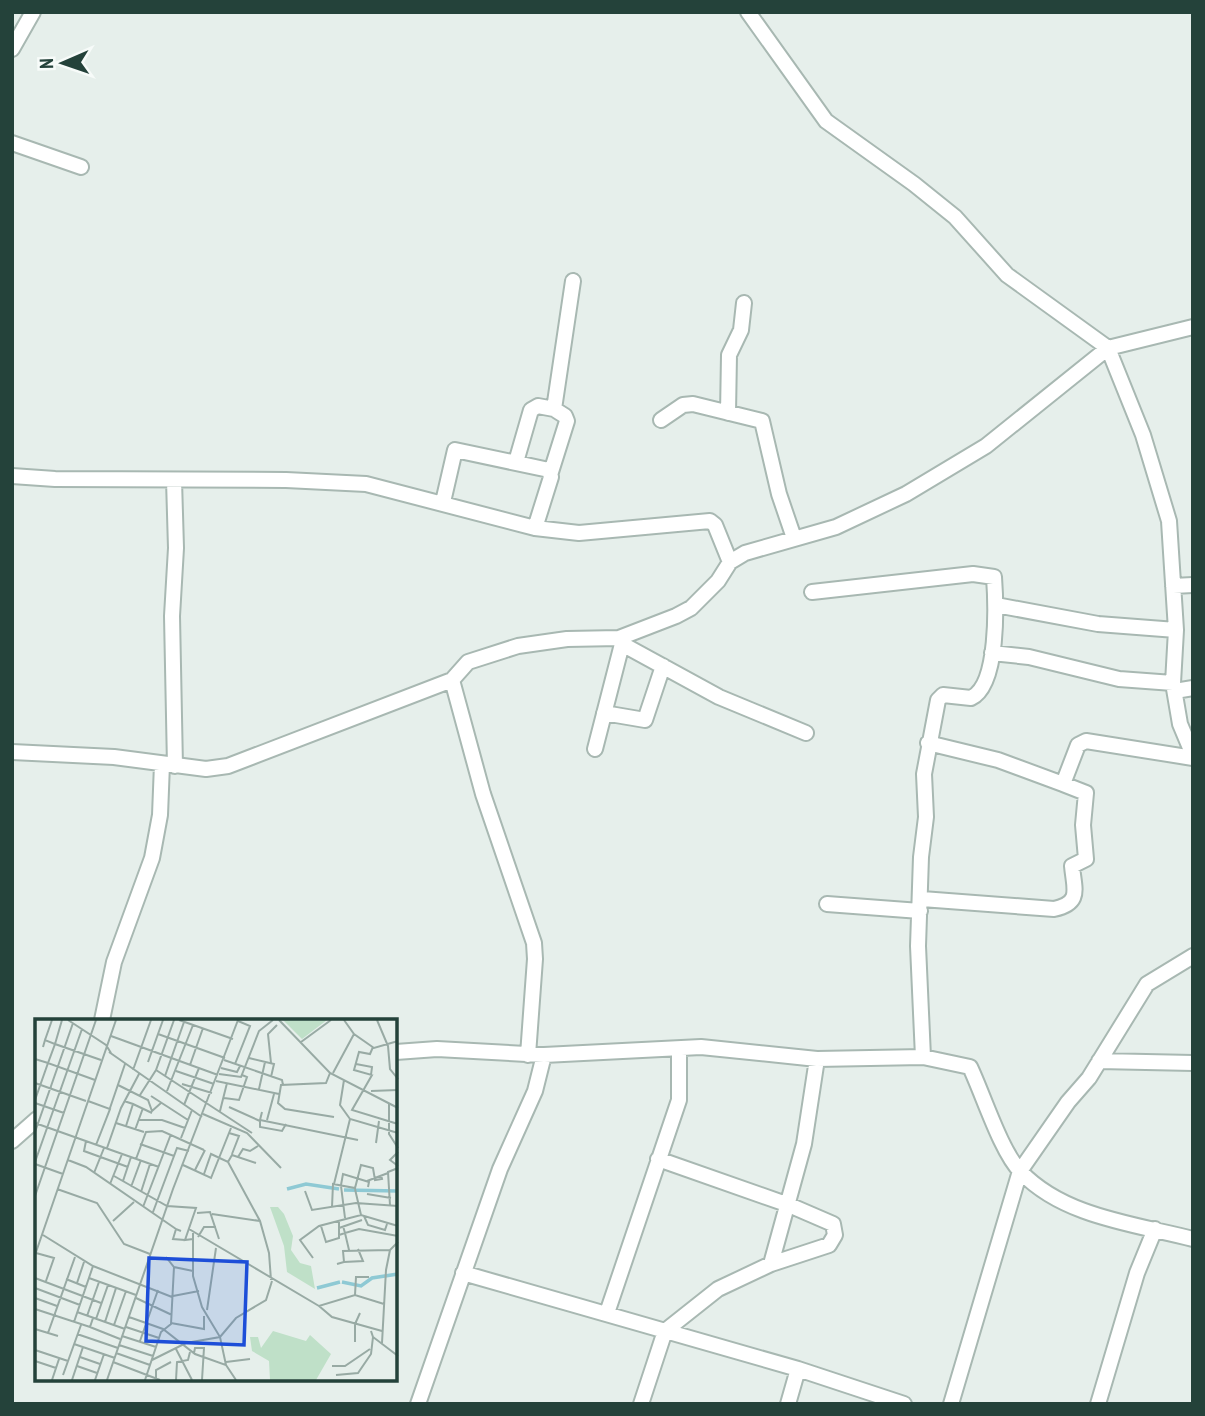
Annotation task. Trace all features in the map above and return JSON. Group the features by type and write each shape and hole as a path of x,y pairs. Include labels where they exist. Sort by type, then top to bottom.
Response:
{"street":[{"path":"12,49 33,12"},
{"path":"748,12 826,121 915,184 955,217 1007,275 1108,348 1143,436 1169,522 1176,630 1174,687 1180,724 1193,757"},
{"path":"12,143 82,167"},
{"path":"554,409 573,281"},
{"path":"728,412 729,355 741,330 744,303"},
{"path":"12,752 114,757 206,769 228,766 452,680 468,662 518,646 567,639 620,641 691,608 718,581 730,562 745,553 836,527 906,494 986,446 1108,348 1193,327"},
{"path":"662,420 683,405 706,406 762,421 779,494 794,538"},
{"path":"516,462 531,410 538,406 554,409 567,418 535,528"},
{"path":"443,502 456,450 551,472"},
{"path":"12,476 55,479 286,480 366,484 535,528 579,533 710,521 715,525 730,562"},
{"path":"102,1019 114,962 152,858 169,765 174,480"},
{"path":"812,592 887,582 986,574 994,577 996,605 992,653 983,689 978,695 966,699 943,695 938,700 928,743 918,946 923,1057"},
{"path":"1173,586 1193,584"},
{"path":"996,605 1020,607 1098,624 1176,630"},
{"path":"620,641 719,697 806,733"},
{"path":"595,749 620,641"},
{"path":"992,653 1029,657 1119,679 1193,688"},
{"path":"604,713 646,720 663,666"},
{"path":"452,680 483,794 534,943 528,1055"},
{"path":"1063,784 1078,745 1086,741 1193,757"},
{"path":"827,904 1054,909 1071,903 1074,898 1072,866 1086,859 1083,825 1086,793 999,760 928,743"},
{"path":"951,1404 1020,1171 1099,1060 1147,984 1193,956"},
{"path":"397,1052 437,1049 544,1055 602,1050 701,1048 817,1059 923,1057 970,1067 999,1135 1020,1171 1062,1203 1193,1240"},
{"path":"607,1312 679,1100 679,1050"},
{"path":"418,1404 500,1169 535,1091 544,1055"},
{"path":"771,1264 804,1143 817,1059"},
{"path":"1099,1060 1193,1063"},
{"path":"12,1141 35,1121"},
{"path":"641,1404 665,1331 718,1290 771,1264 829,1245 835,1235 833,1224 789,1205 658,1159"},
{"path":"1098,1404 1137,1273 1155,1230"},
{"path":"463,1273 607,1312 904,1404"},
{"path":"788,1404 798,1369"}]}
